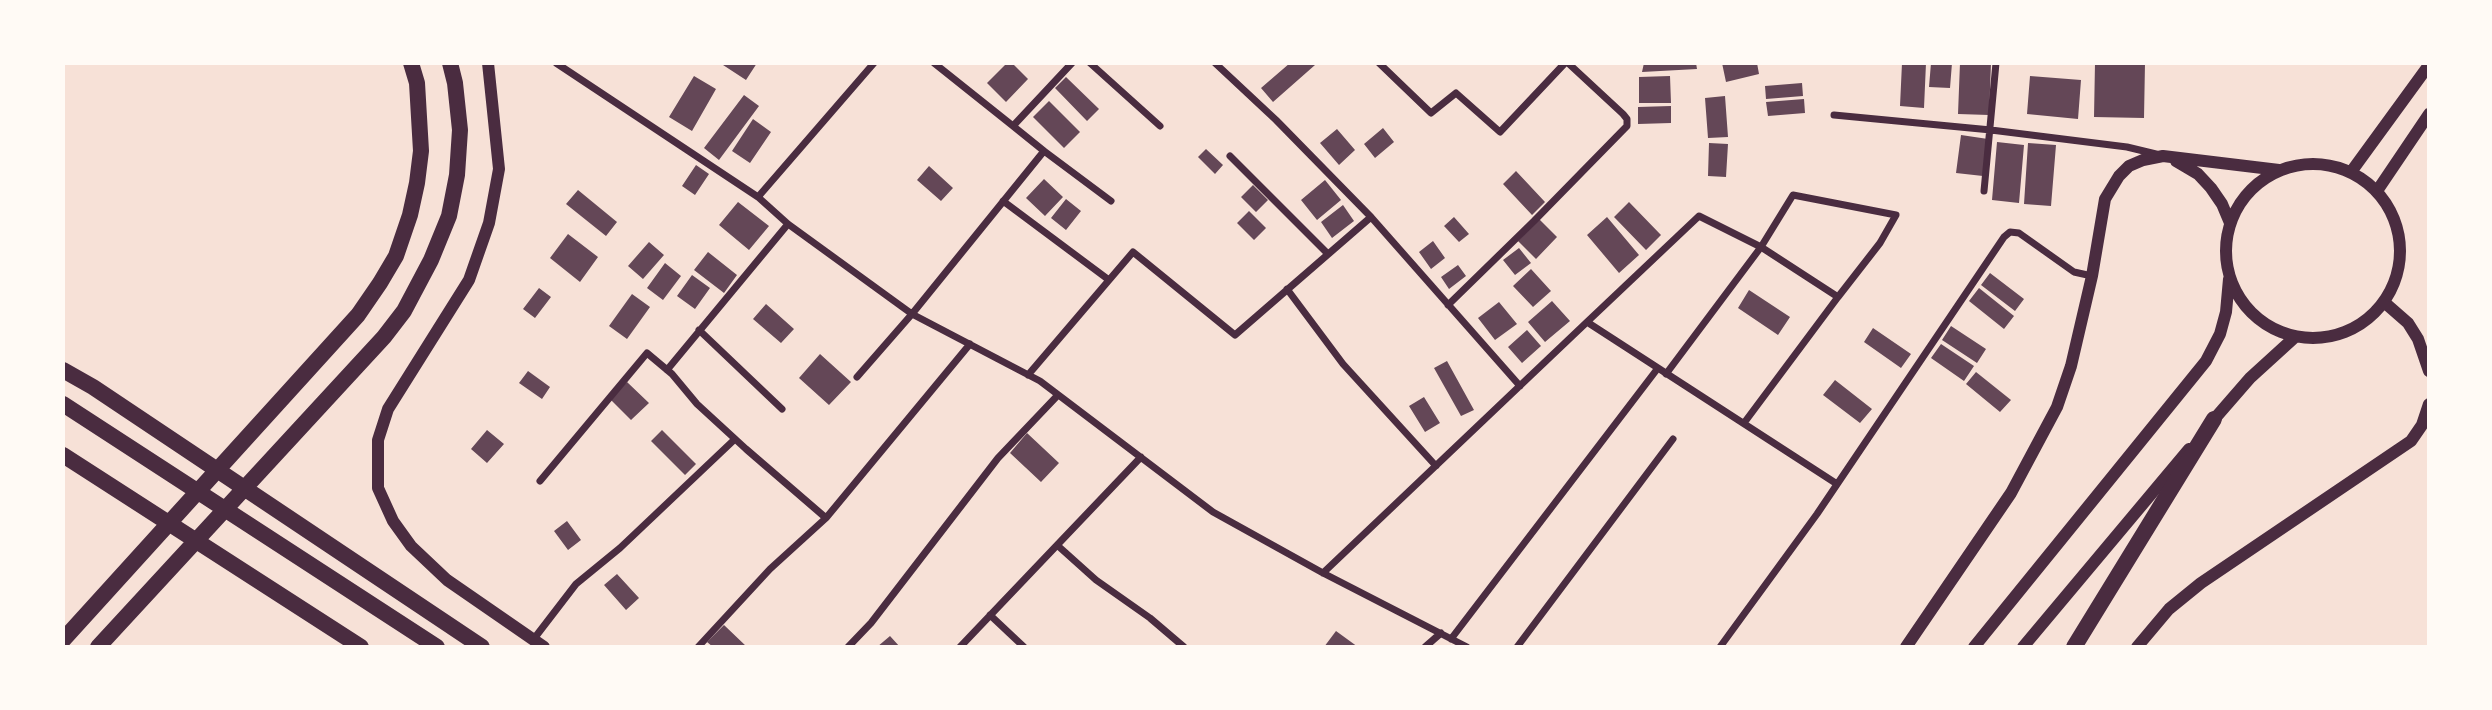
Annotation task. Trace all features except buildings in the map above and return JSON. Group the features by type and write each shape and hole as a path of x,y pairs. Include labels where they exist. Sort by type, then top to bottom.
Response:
{"highway":[{"path":"63,640 358,315 396,256 410,215 421,151 417,83 411,63"},
{"path":"102,642 384,337 404,311 431,260 449,216 457,175 460,130 450,63"},
{"path":"63,370 93,387 482,647"},
{"path":"63,404 437,647"},
{"path":"2074,647 2214,419"},
{"path":"63,455 361,647"}],"main road":[{"path":"488,63 499,169 489,223 469,280 388,409 378,440 377,488 393,521 411,546 447,580 538,644"},
{"path":"2351,172 2429,65"},
{"path":"2376,191 2429,114"},
{"path":"1906,647 2011,493 2057,407 2071,366 2092,276 2105,199 2112,185 2129,166 2163,156 2279,170"},
{"path":"2163,156 2198,174 2222,204 2230,223"},
{"path":"2303,164 2327,165 2351,172 2376,191 2390,211 2398,233 2400,257 2395,281 2384,302 2371,317 2336,336 2316,339 2295,337 2274,330 2255,317 2240,300 2230,279 2225,251 2230,223 2249,191 2279,170 2303,164"},
{"path":"1974,647 2206,361 2220,334 2230,279"},
{"path":"2384,302 2408,323 2418,339 2429,371"},
{"path":"2023,647 2214,419 2250,378 2295,337"},
{"path":"2137,647 2169,609 2201,583 2412,441 2422,425 2429,404"}],"street":[{"path":"556,63 758,197 788,224 912,313 1028,375 1058,395 1213,512 1323,573 1467,647"},
{"path":"758,197 874,63"},
{"path":"934,63 1111,201"},
{"path":"1090,63 1160,126"},
{"path":"1215,63 1276,120 1371,217 1520,386"},
{"path":"1379,63 1431,113 1457,93 1500,132 1566,63 1627,120 1627,126 1448,305"},
{"path":"1984,191 1996,63"},
{"path":"1013,126 1070,64"},
{"path":"1834,115 1991,130 2127,147 2163,156"},
{"path":"857,377 1044,151"},
{"path":"1230,156 1328,254"},
{"path":"1666,374 1761,247 1793,195 1896,215 1880,243 1744,423"},
{"path":"1003,201 1109,280"},
{"path":"1323,573 1699,216 1761,247 1838,297"},
{"path":"1028,375 1133,252 1235,335 1371,217"},
{"path":"667,370 788,224"},
{"path":"1720,647 1837,484 2004,237 2010,232 2019,233 2074,272 2092,276"},
{"path":"1287,289 1343,364 1436,466"},
{"path":"1587,322 1837,484"},
{"path":"699,330 782,409"},
{"path":"698,647 770,569 826,518 970,344"},
{"path":"540,481 648,353 697,404 826,518"},
{"path":"1451,639 1658,368"},
{"path":"848,647 872,623 998,458 1058,395"},
{"path":"538,644 576,584 620,548 735,439"},
{"path":"1517,647 1673,439"},
{"path":"960,647 1140,457"},
{"path":"1057,545 1096,580 1150,618 1184,647"},
{"path":"990,615 1024,647"},
{"path":"1425,647 1441,633"}]}
